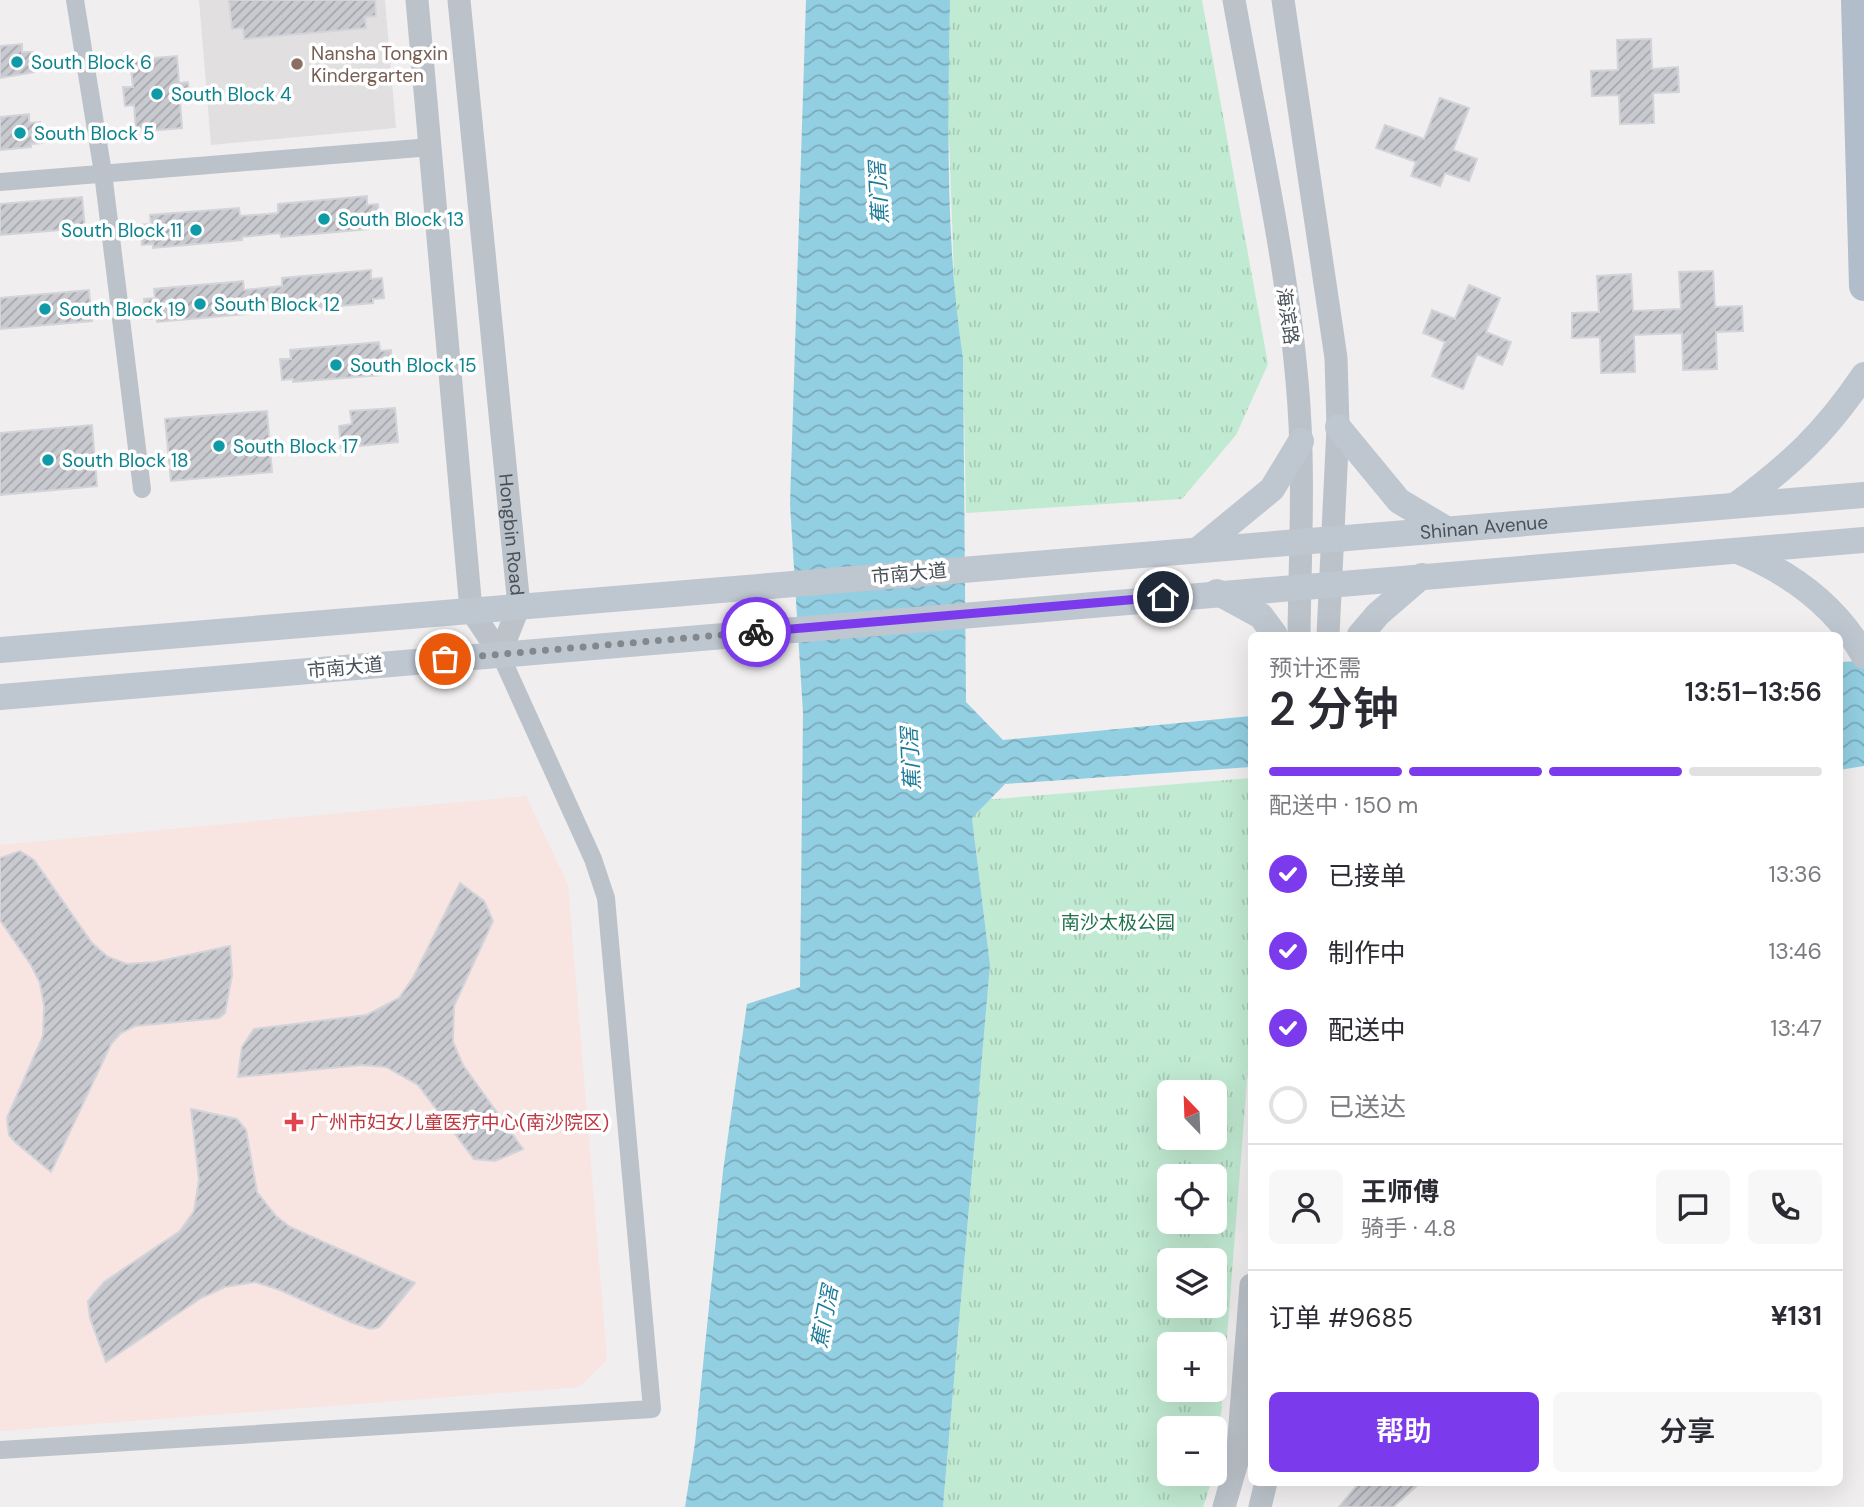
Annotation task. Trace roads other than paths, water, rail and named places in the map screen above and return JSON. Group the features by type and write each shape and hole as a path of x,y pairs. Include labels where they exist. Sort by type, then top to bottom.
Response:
{"main road":[{"path":"1856,0 1864,286"},
{"path":"1736,506 1801,455 1838,413 1864,375"},
{"path":"1338,427 1399,501 1446,529"},
{"path":"1199,550 1272,489 1301,441"},
{"name":"Shinan Avenue","path":"1106,557 1864,495"},
{"path":"1217,592 1864,540"},
{"path":"1737,550 1774,567 1817,597 1839,619 1864,656"},
{"name":"市南大道","path":"0,650 1106,557"},
{"path":"1363,632 1378,614 1422,576"},
{"name":"市南大道","path":"0,697 1217,592"},
{"path":"1217,592 1261,615 1273,632"}],"street":[{"path":"75,0 103,173 142,489"},
{"path":"0,1450 652,1409 606,898 593,859 500,654 471,610 417,0"},
{"name":"Hongbin Road","path":"459,0 519,606 500,654"},
{"name":"海滨路","path":"1234,0 1274,221 1297,379 1301,441 1299,632"},
{"path":"1283,0 1336,358 1338,427 1328,632"},
{"path":"0,181 431,147"},
{"path":"1224,1507 1237,1462 1248,1323"},
{"path":"1260,1507 1265,1486"}],"water":[{"name":"蕉门滘","path":"806,0 950,0 950,225 963,358 966,702 1003,740 1248,716 1248,767 1005,784 972,818 990,965 943,1507 685,1507 695,1443 723,1171 747,1004 800,987 803,713 790,504"},
{"path":"1864,661 1864,766 1843,769 1843,662"}],"place":[{"name":"South Block 6","path":"17,62"},
{"name":"Nansha Tongxin Kindergarten","path":"297,64"},
{"name":"South Block 4","path":"157,94"},
{"name":"South Block 5","path":"20,133"},
{"name":"South Block 13","path":"324,219"},
{"name":"South Block 11","path":"196,230"},
{"name":"South Block 12","path":"200,304"},
{"name":"South Block 19","path":"45,309"},
{"name":"South Block 15","path":"336,365"},
{"name":"South Block 17","path":"219,446"},
{"name":"South Block 18","path":"48,460"},
{"name":"广州市妇女儿童医疗中心(南沙院区)","path":"294,1122"}],"park label":[{"name":"南沙太极公园","path":"1118,922"}]}
